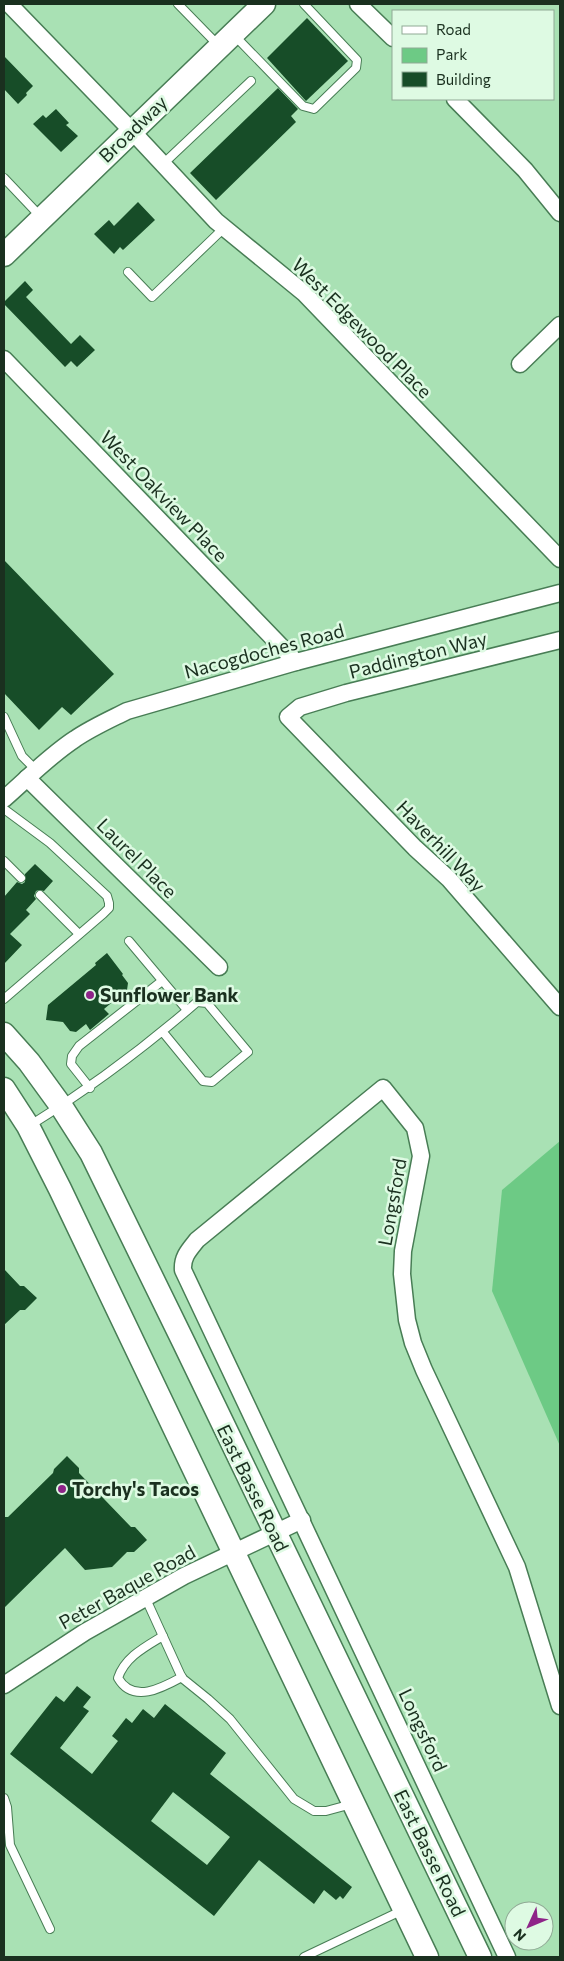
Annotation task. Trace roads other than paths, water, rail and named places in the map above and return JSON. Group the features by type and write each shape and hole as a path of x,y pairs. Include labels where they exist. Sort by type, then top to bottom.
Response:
{"main road":[{"name":"Broadway","path":"4,255 131,130 264,4"},
{"name":"East Basse Road","path":"4,1034 29,1062 61,1106 99,1170 480,1957"},
{"path":"4,1089 28,1126 60,1189 427,1957"}],"street":[{"name":"West Edgewood Place","path":"8,4 224,228 304,293 560,559"},
{"path":"358,4 392,37"},
{"path":"456,100 525,170 560,213"},
{"path":"520,364 560,325"},
{"name":"West Oakview Place","path":"4,359 296,662"},
{"name":"Nacogdoches Road","path":"4,800 76,738 100,723 127,712 296,662 560,593"},
{"name":"Paddington Way","path":"288,717 300,707 346,693 560,640"},
{"name":"Haverhill Way","path":"288,717 415,848 449,879 560,1007"},
{"name":"Laurel Place","path":"32,774 219,967"},
{"name":"Longsford","path":"507,1957 302,1520 188,1283 182,1263 185,1255 197,1240 383,1088 415,1128 421,1156 403,1251 402,1274 403,1297 413,1343 517,1567 560,1706"},
{"path":"274,1533 302,1520"},
{"name":"Peter Baque Road","path":"4,1685 85,1632 184,1576 274,1533"}],"lane":[{"path":"178,4 226,40 303,106 314,109 356,68 357,60 304,4"},
{"path":"163,164 251,81"},
{"path":"4,178 42,218"},
{"path":"128,272 152,296 224,228"},
{"path":"4,717 32,774"},
{"path":"4,809 50,843 107,896 110,903 109,908 4,999"},
{"path":"4,861 21,878"},
{"path":"40,895 80,934"},
{"path":"129,941 187,1010"},
{"path":"90,1088 71,1064 72,1056 79,1046 162,981"},
{"path":"28,1126 90,1088 197,1002 206,1003 248,1052 212,1082 203,1081 162,1031"},
{"path":"146,1599 182,1677 230,1719 294,1799 314,1811 332,1810 354,1803"},
{"path":"163,1636 135,1654 122,1668 118,1678 123,1687 133,1691 150,1692 182,1677"},
{"path":"4,1798 7,1808 10,1845 50,1928"},
{"path":"304,1957 405,1910"}],"place":[{"name":"Sunflower Bank","path":"90,995"},
{"name":"Torchy's Tacos","path":"62,1489"}]}
